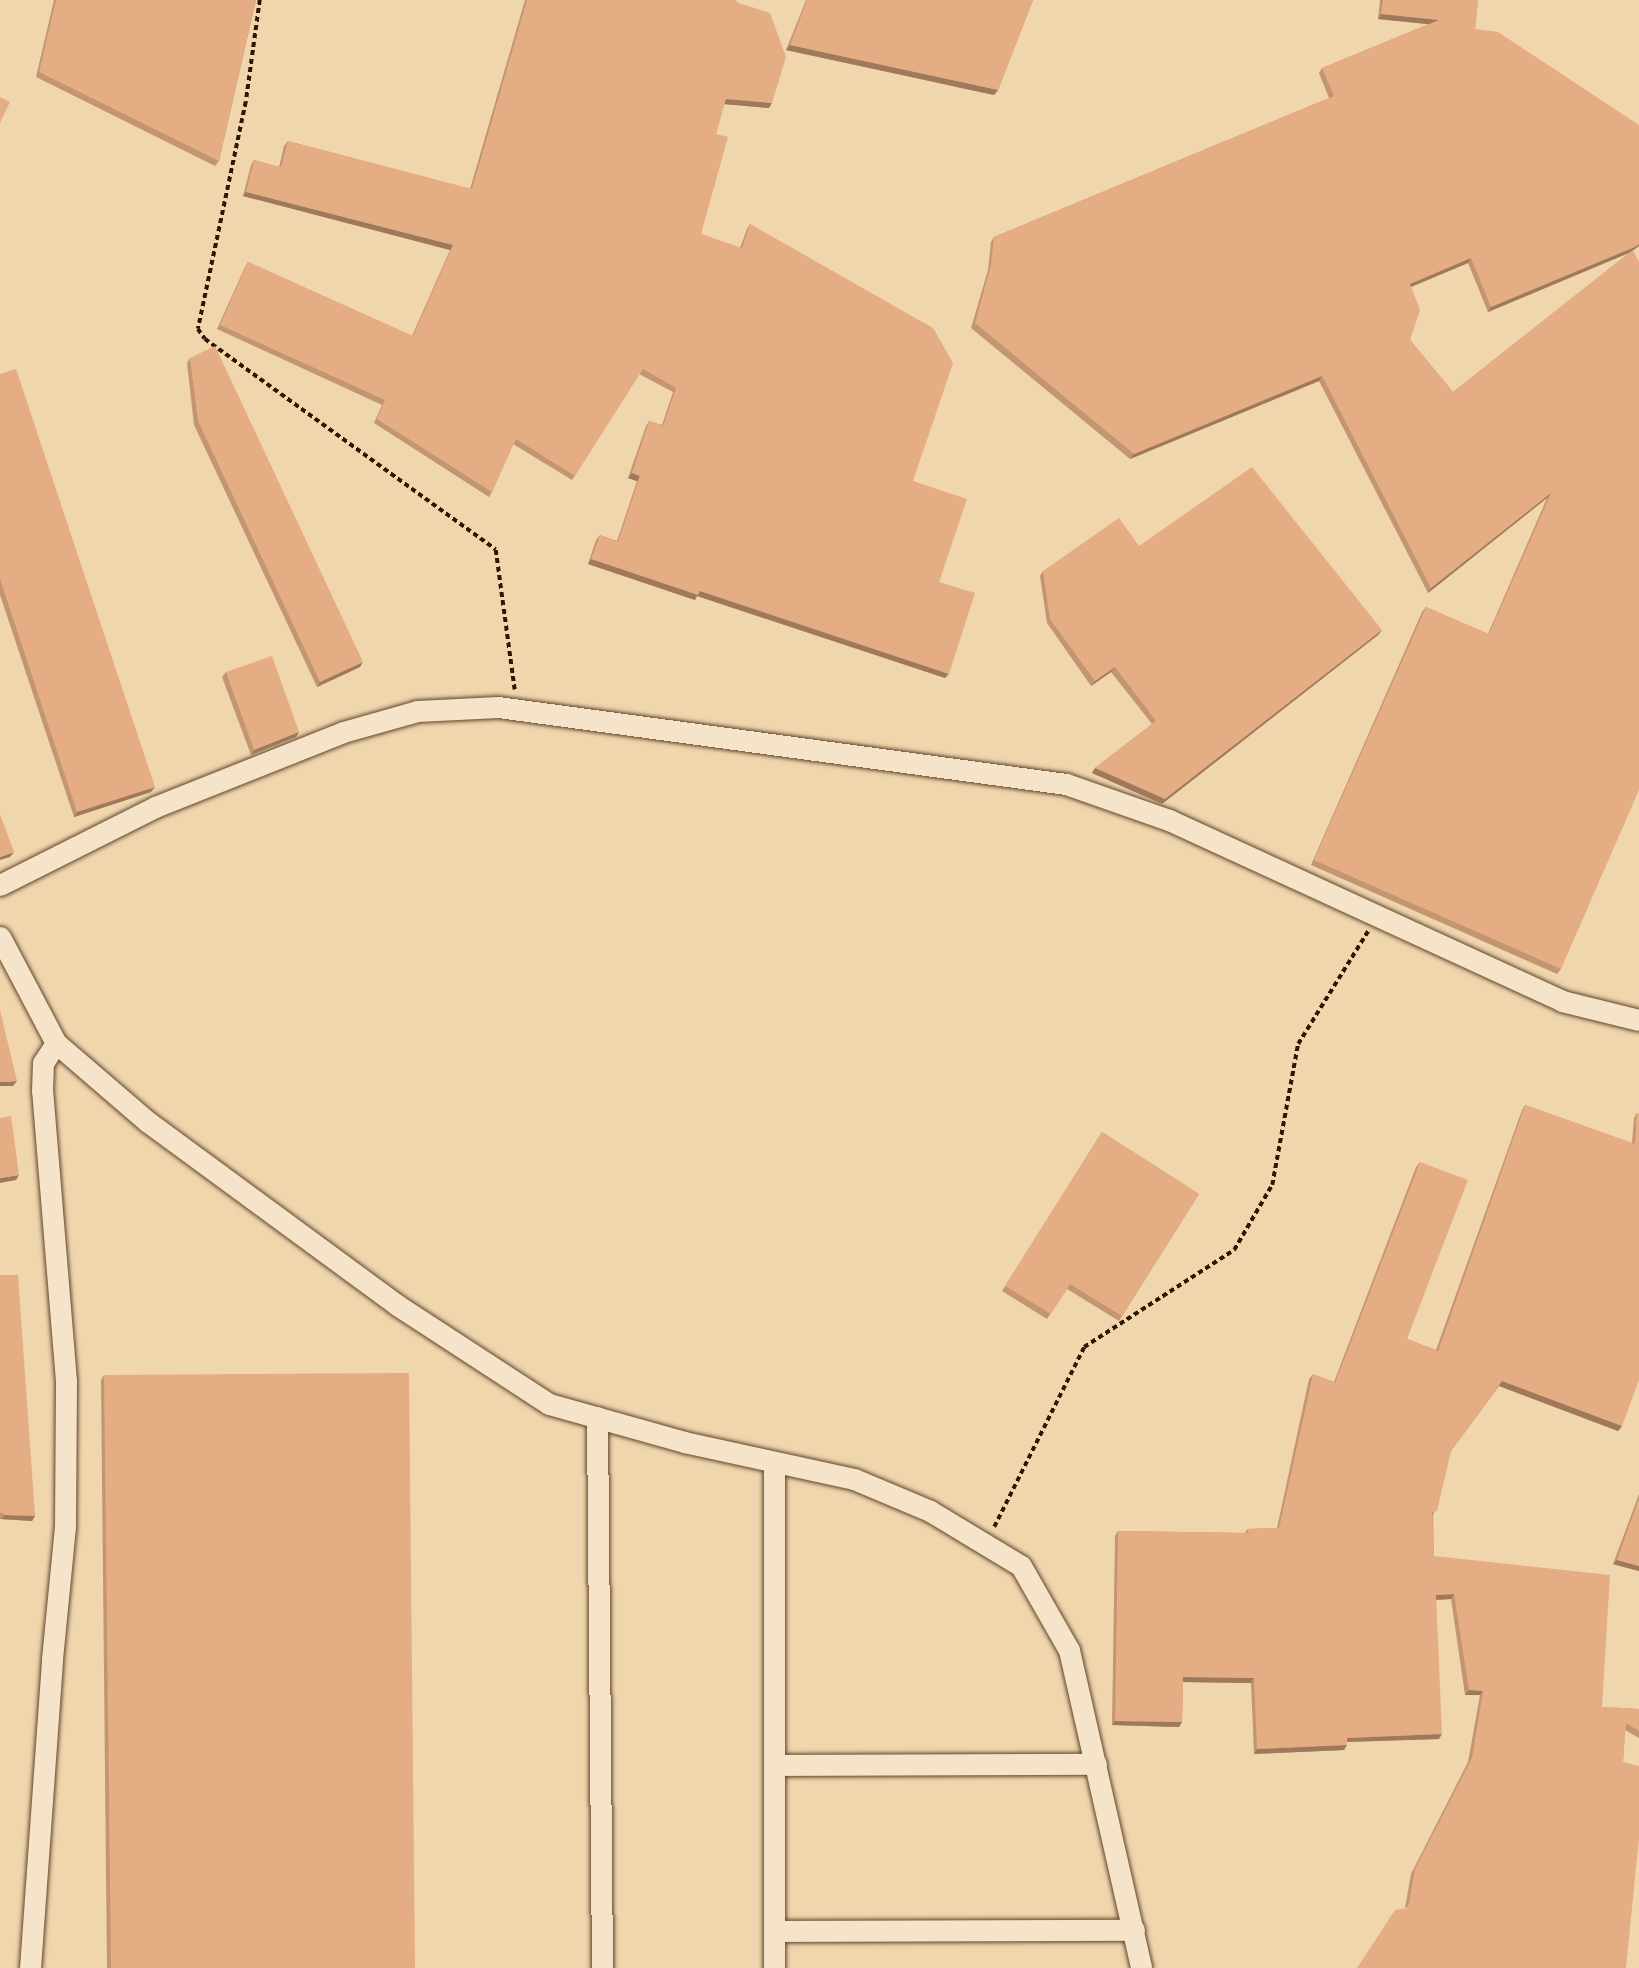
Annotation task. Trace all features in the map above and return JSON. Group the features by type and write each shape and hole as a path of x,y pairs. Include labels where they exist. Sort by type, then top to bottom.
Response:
{"street":[{"path":"0,885 155,807 343,732 417,711 498,707 1066,784 1169,820 1562,1001 1639,1020"},
{"path":"0,937 56,1043 149,1122 397,1305 549,1404 684,1442 855,1479 930,1511 1021,1566 1069,1650 1141,1968"},
{"path":"30,1968 52,1659 65,1527 66,1381 41,1091 43,1063 56,1043"},
{"path":"597,1417 602,1968"},
{"path":"774,1462 774,1968"},
{"path":"774,1765 1096,1763"},
{"path":"774,1931 1134,1930"}],"path":[{"path":"260,0 246,102 198,329 205,339 496,550 518,710"},
{"path":"985,1544 1084,1347 1234,1250 1272,1185 1298,1044 1377,916"}],"building":[{"path":"56,0 256,0 219,161 39,72"},
{"path":"527,0 735,0 770,13 786,57 772,103 726,99 716,134 728,137 701,234 742,248 750,224 933,328 953,363 913,481 967,499 939,582 975,593 949,674 700,591 698,595 591,559 600,535 618,542 640,476 632,473 649,421 663,426 676,388 643,369 575,476 516,439 492,492 377,419 385,400 220,325 248,262 413,336 453,245 246,192 254,160 281,167 288,141 472,189"},
{"path":"807,0 1033,0 998,90 790,45"},
{"path":"1383,0 1478,0 1475,29 1498,32 1639,125 1639,244 1635,247 1491,307 1471,258 1410,284 1420,310 1410,340 1453,392 1633,250 1639,262 1639,790 1561,969 1314,860 1426,607 1489,634 1551,493 1431,588 1322,376 1134,454 975,323 991,265 994,237 1334,96 1322,68 1439,20 1381,14"},
{"path":"0,97 10,102 0,123"},
{"path":"215,346 363,662 320,682 198,421 190,358"},
{"path":"16,369 155,787 77,812 0,579 0,374"},
{"path":"1252,467 1382,630 1165,799 1095,768 1156,721 1115,667 1095,681 1050,619 1043,571 1119,518 1139,546"},
{"path":"272,656 299,732 254,750 226,672"},
{"path":"0,814 14,852 0,857"},
{"path":"0,1010 17,1081 0,1082"},
{"path":"1525,1105 1635,1144 1639,1113 1639,1380 1622,1426 1502,1381 1451,1451 1437,1511 1432,1512 1434,1556 1610,1575 1602,1707 1639,1709 1639,1731 1626,1723 1623,1762 1639,1766 1639,1838 1626,1968 1357,1968 1395,1910 1408,1908 1415,1869 1472,1758 1483,1691 1469,1690 1454,1594 1436,1595 1442,1734 1347,1738 1347,1745 1257,1749 1254,1678 1183,1677 1182,1722 1115,1721 1118,1531 1248,1533 1247,1529 1279,1528 1313,1374 1335,1383 1420,1162 1468,1180 1407,1339 1438,1351"},
{"path":"11,1116 19,1175 0,1178 0,1118"},
{"path":"1102,1132 1199,1194 1122,1316 1070,1284 1051,1314 1005,1286"},
{"path":"0,1275 18,1275 35,1516 5,1515 0,1512"},
{"path":"409,1373 415,1968 111,1968 104,1375"},
{"path":"1639,1498 1639,1566 1617,1560"}]}
